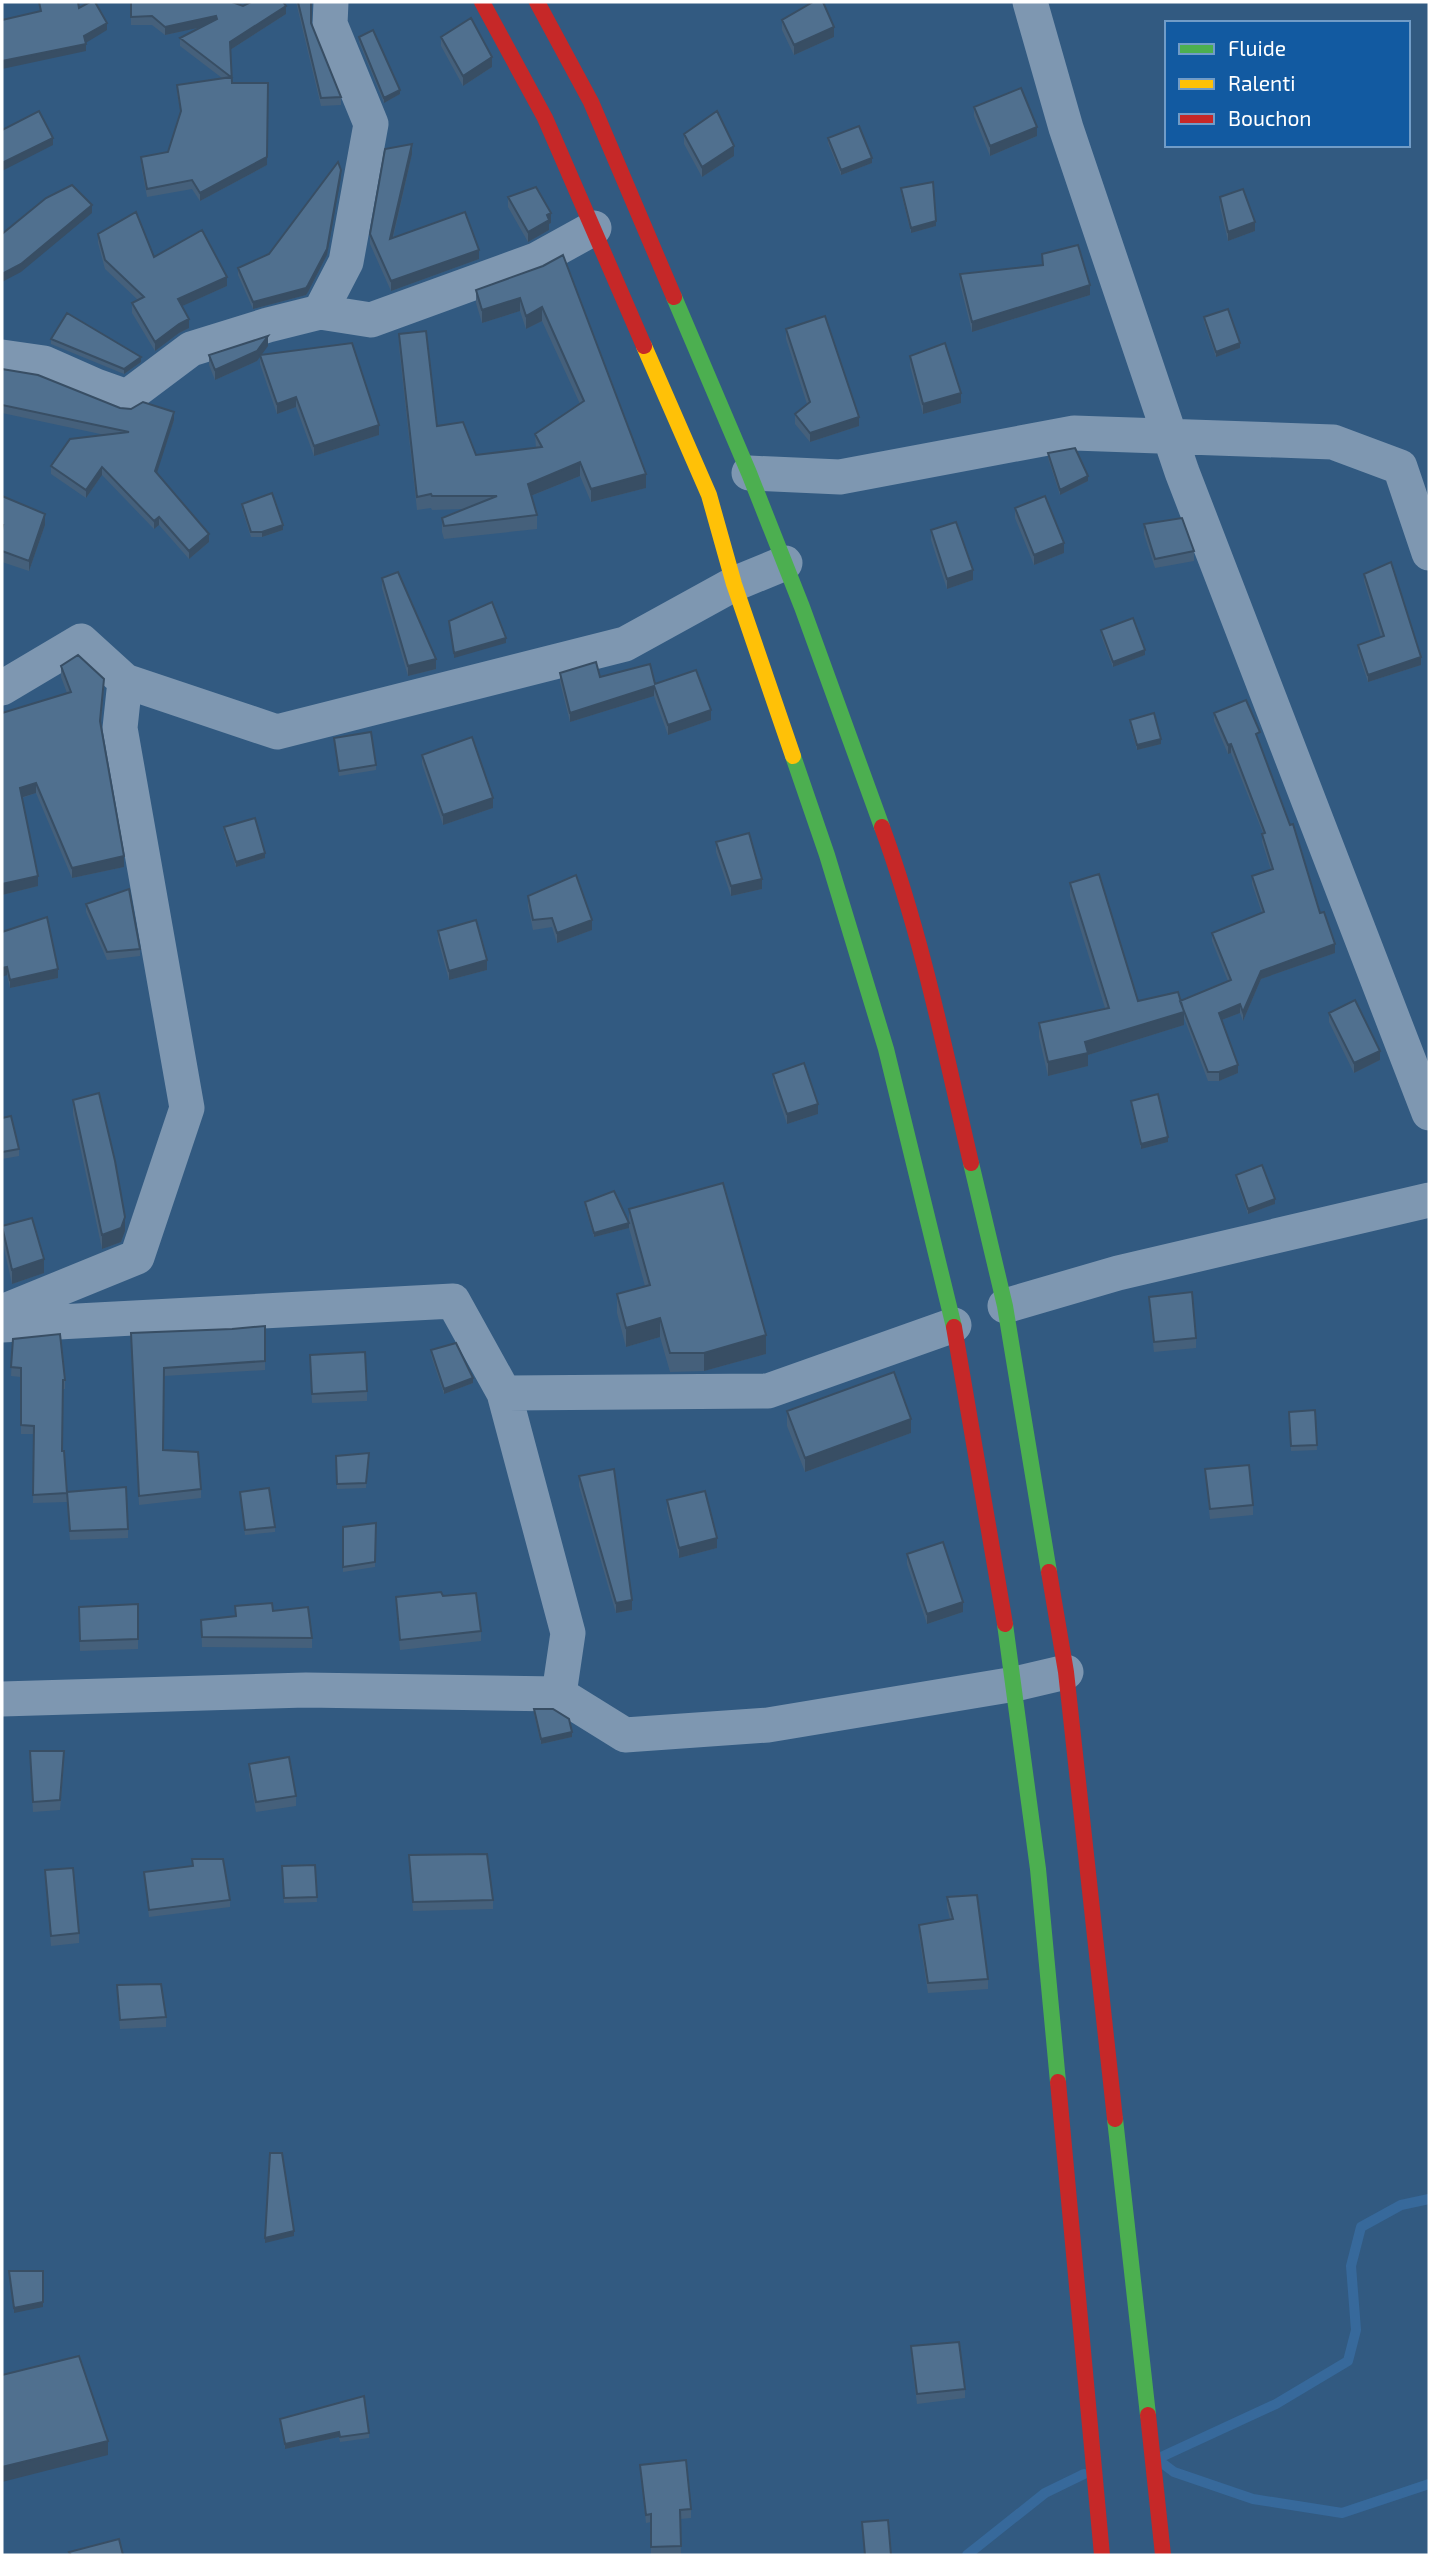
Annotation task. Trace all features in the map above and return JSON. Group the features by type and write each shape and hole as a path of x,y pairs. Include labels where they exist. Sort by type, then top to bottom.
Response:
{"main road":[{"path":"482,2 545,118 709,495 734,584 827,855 886,1049 954,1325 1015,1684 1038,1869 1102,2555"},
{"path":"537,2 591,102 750,472 895,862 932,991 1005,1306 1066,1672 1163,2555"}],"street":[{"path":"320,312 345,262 370,124 330,24 331,2"},
{"path":"1030,2 1066,128 1170,437 1429,1113"},
{"path":"2,357 44,362 127,397 191,349 320,312 371,320 536,260 594,228"},
{"path":"750,472 840,477 1074,433 1333,442 1400,467 1429,553"},
{"path":"2,688 81,641 125,681 277,732 625,644 734,584 785,564"},
{"path":"2,1312 137,1257 187,1108 120,728 125,681"},
{"path":"1005,1306 1118,1273 1429,1199"},
{"path":"2,1325 453,1301 504,1393 568,1633 559,1695"},
{"path":"504,1393 768,1391 954,1325"},
{"path":"2,1699 306,1690 559,1695 625,1735 768,1725 1015,1684 1066,1672"}],"building":[{"path":"39,2 78,2 79,8 95,2 107,23 84,36 86,44 2,61 2,20 41,11"},
{"path":"131,2 232,2 243,6 251,2 283,2 286,6 230,42 232,83 268,83 267,157 200,193 192,180 147,189 141,157 168,152 181,111 177,85 231,77 180,38 217,19 216,16 165,27 152,16 131,17"},
{"path":"298,2 311,2 311,23 341,97 321,98"},
{"path":"813,2 823,2 834,27 794,45 782,20"},
{"path":"471,18 492,57 463,76 441,37"},
{"path":"373,30 400,90 384,98 359,37"},
{"path":"1021,88 1037,127 990,146 974,107"},
{"path":"39,111 53,138 2,163 2,130"},
{"path":"717,111 734,146 702,167 684,134"},
{"path":"859,126 872,158 841,170 828,138"},
{"path":"412,144 390,239 465,212 479,250 391,281 370,234 385,149"},
{"path":"338,162 341,170 327,249 308,285 306,288 253,302 238,268 269,254"},
{"path":"933,182 936,221 911,228 901,188"},
{"path":"72,185 92,205 21,264 2,274 2,234 46,198"},
{"path":"536,187 551,213 547,215 549,220 528,232 508,197"},
{"path":"1243,189 1255,222 1228,232 1220,197"},
{"path":"136,212 154,257 202,230 227,277 178,299 189,319 155,342 132,303 144,297 105,260 98,234"},
{"path":"1078,245 1090,285 972,322 960,274 1043,265 1042,254"},
{"path":"563,255 646,474 591,489 580,462 528,484 537,515 444,526 442,518 497,496 431,494 417,497 399,334 426,331 437,426 463,422 476,455 542,447 535,434 584,401 542,307 526,316 520,298 482,310 476,290 543,266"},
{"path":"1228,309 1240,343 1216,352 1204,317"},
{"path":"67,313 141,357 124,369 51,339"},
{"path":"825,316 859,417 810,433 795,414 810,402 786,329"},
{"path":"268,336 257,351 215,370 209,355"},
{"path":"352,343 379,425 314,446 296,397 277,404 260,355"},
{"path":"945,343 961,393 923,404 910,356"},
{"path":"2,369 38,375 120,408 131,409 143,402 174,412 155,471 209,534 189,551 159,517 154,521 102,467 86,490 51,466 70,439 129,432 2,405"},
{"path":"1075,448 1088,476 1060,490 1048,453"},
{"path":"272,493 283,525 262,532 251,532 242,504"},
{"path":"2,496 45,514 29,561 2,551"},
{"path":"1045,496 1064,543 1034,555 1015,508"},
{"path":"1182,518 1194,551 1155,559 1144,524"},
{"path":"956,522 973,570 947,579 931,530"},
{"path":"1391,562 1421,657 1368,675 1358,645 1384,636 1364,574"},
{"path":"398,572 436,659 408,666 382,578"},
{"path":"492,602 506,638 454,653 449,621"},
{"path":"1133,618 1145,650 1113,662 1101,630"},
{"path":"78,655 104,679 100,721 124,856 72,868 36,783 20,788 38,876 2,884 2,713 71,692 61,666"},
{"path":"596,662 600,677 650,664 655,684 696,670 711,710 668,725 654,686 570,713 560,673"},
{"path":"1246,700 1260,732 1256,734 1290,825 1293,824 1320,913 1324,912 1335,944 1261,971 1243,1012 1240,1004 1219,1013 1238,1065 1219,1072 1208,1072 1180,1001 1231,980 1212,933 1264,912 1252,876 1273,869 1262,834 1265,833 1231,744 1228,745 1214,713"},
{"path":"1154,713 1161,739 1137,745 1130,720"},
{"path":"371,732 376,765 339,771 334,738"},
{"path":"472,737 493,798 443,815 422,755"},
{"path":"255,818 265,853 236,862 224,827"},
{"path":"749,833 762,879 731,886 716,842"},
{"path":"1099,874 1138,1001 1178,992 1184,1012 1085,1042 1088,1053 1048,1062 1039,1023 1109,1008 1070,883"},
{"path":"576,875 592,920 557,933 552,918 533,920 528,896"},
{"path":"129,889 140,949 107,952 86,904"},
{"path":"47,917 58,969 10,980 7,967 2,968 2,932"},
{"path":"476,920 487,960 449,971 438,931"},
{"path":"1355,1000 1380,1051 1354,1063 1329,1013"},
{"path":"804,1063 818,1104 787,1114 773,1074"},
{"path":"99,1093 125,1217 121,1228 102,1235 73,1100"},
{"path":"1158,1094 1168,1137 1141,1144 1131,1101"},
{"path":"11,1116 19,1149 2,1152 2,1118"},
{"path":"1262,1165 1275,1199 1248,1209 1236,1175"},
{"path":"723,1183 766,1335 704,1353 670,1353 660,1318 626,1328 617,1294 650,1285 629,1209"},
{"path":"614,1191 629,1223 594,1233 585,1202"},
{"path":"32,1218 44,1259 12,1270 2,1226"},
{"path":"1192,1292 1196,1338 1154,1342 1149,1297"},
{"path":"265,1326 265,1361 164,1368 163,1450 198,1452 201,1489 139,1496 131,1333"},
{"path":"60,1334 65,1380 62,1451 67,1493 33,1495 34,1426 21,1425 21,1368 11,1367 13,1339"},
{"path":"456,1343 473,1378 444,1389 431,1350"},
{"path":"365,1352 367,1391 312,1394 310,1355"},
{"path":"894,1372 911,1419 805,1458 787,1411"},
{"path":"1315,1410 1317,1445 1291,1446 1289,1412"},
{"path":"369,1453 366,1483 337,1484 336,1456"},
{"path":"1249,1465 1253,1505 1210,1509 1205,1469"},
{"path":"614,1469 632,1600 616,1603 579,1476"},
{"path":"126,1487 128,1529 70,1531 67,1492"},
{"path":"269,1488 275,1527 245,1530 240,1492"},
{"path":"705,1491 717,1538 679,1548 667,1500"},
{"path":"376,1523 375,1562 343,1567 343,1527"},
{"path":"943,1542 963,1602 927,1614 907,1554"},
{"path":"441,1592 443,1596 476,1593 481,1631 400,1640 396,1597"},
{"path":"272,1603 273,1611 308,1607 312,1638 202,1637 201,1620 236,1616 235,1606"},
{"path":"138,1604 138,1639 80,1641 79,1607"},
{"path":"534,1709 553,1709 569,1719 572,1732 541,1739"},
{"path":"30,1751 64,1751 60,1800 33,1802"},
{"path":"289,1757 296,1796 256,1802 249,1764"},
{"path":"487,1854 493,1900 413,1902 409,1855"},
{"path":"192,1859 223,1859 230,1900 149,1910 144,1872 193,1866"},
{"path":"315,1865 317,1897 284,1898 282,1866"},
{"path":"73,1868 79,1933 51,1936 45,1870"},
{"path":"977,1895 988,1979 928,1983 919,1925 953,1919 947,1897"},
{"path":"161,1984 166,2017 120,2020 117,1985"},
{"path":"270,2153 282,2153 294,2231 265,2238"},
{"path":"9,2271 43,2271 43,2302 14,2308"},
{"path":"959,2342 965,2389 917,2394 911,2346"},
{"path":"79,2356 108,2441 2,2467 2,2375"},
{"path":"364,2396 369,2433 340,2437 339,2432 285,2444 280,2419"},
{"path":"686,2460 691,2509 680,2510 681,2546 651,2547 651,2514 646,2515 640,2465"},
{"path":"888,2520 891,2555 865,2555 862,2522"},
{"path":"119,2539 123,2555 71,2555 69,2552"}],"waterway":[{"path":"1159,2458 1276,2404 1348,2361 1356,2330 1351,2266 1361,2227 1401,2205 1429,2199"},
{"path":"1162,2463 1174,2472 1253,2499 1342,2513 1429,2484"},
{"path":"967,2555 1045,2493 1084,2474"}],"traffic: fast":[{"path":"674,297 749,473 802,607 882,827"},
{"path":"793,756 827,855 886,1049 954,1327"},
{"path":"971,1163 1005,1306 1049,1572"},
{"path":"1005,1624 1038,1869 1058,2082"},
{"path":"1115,2119 1148,2415"}],"traffic: slow":[{"path":"644,346 709,495 734,584 793,756"}],"traffic: jam":[{"path":"482,2 545,118 644,346"},
{"path":"537,2 591,102 674,297"},
{"path":"882,827 921,952 971,1163"},
{"path":"954,1327 1005,1624"},
{"path":"1049,1572 1066,1672 1115,2119"},
{"path":"1058,2082 1102,2555"},
{"path":"1148,2415 1163,2555"}]}
